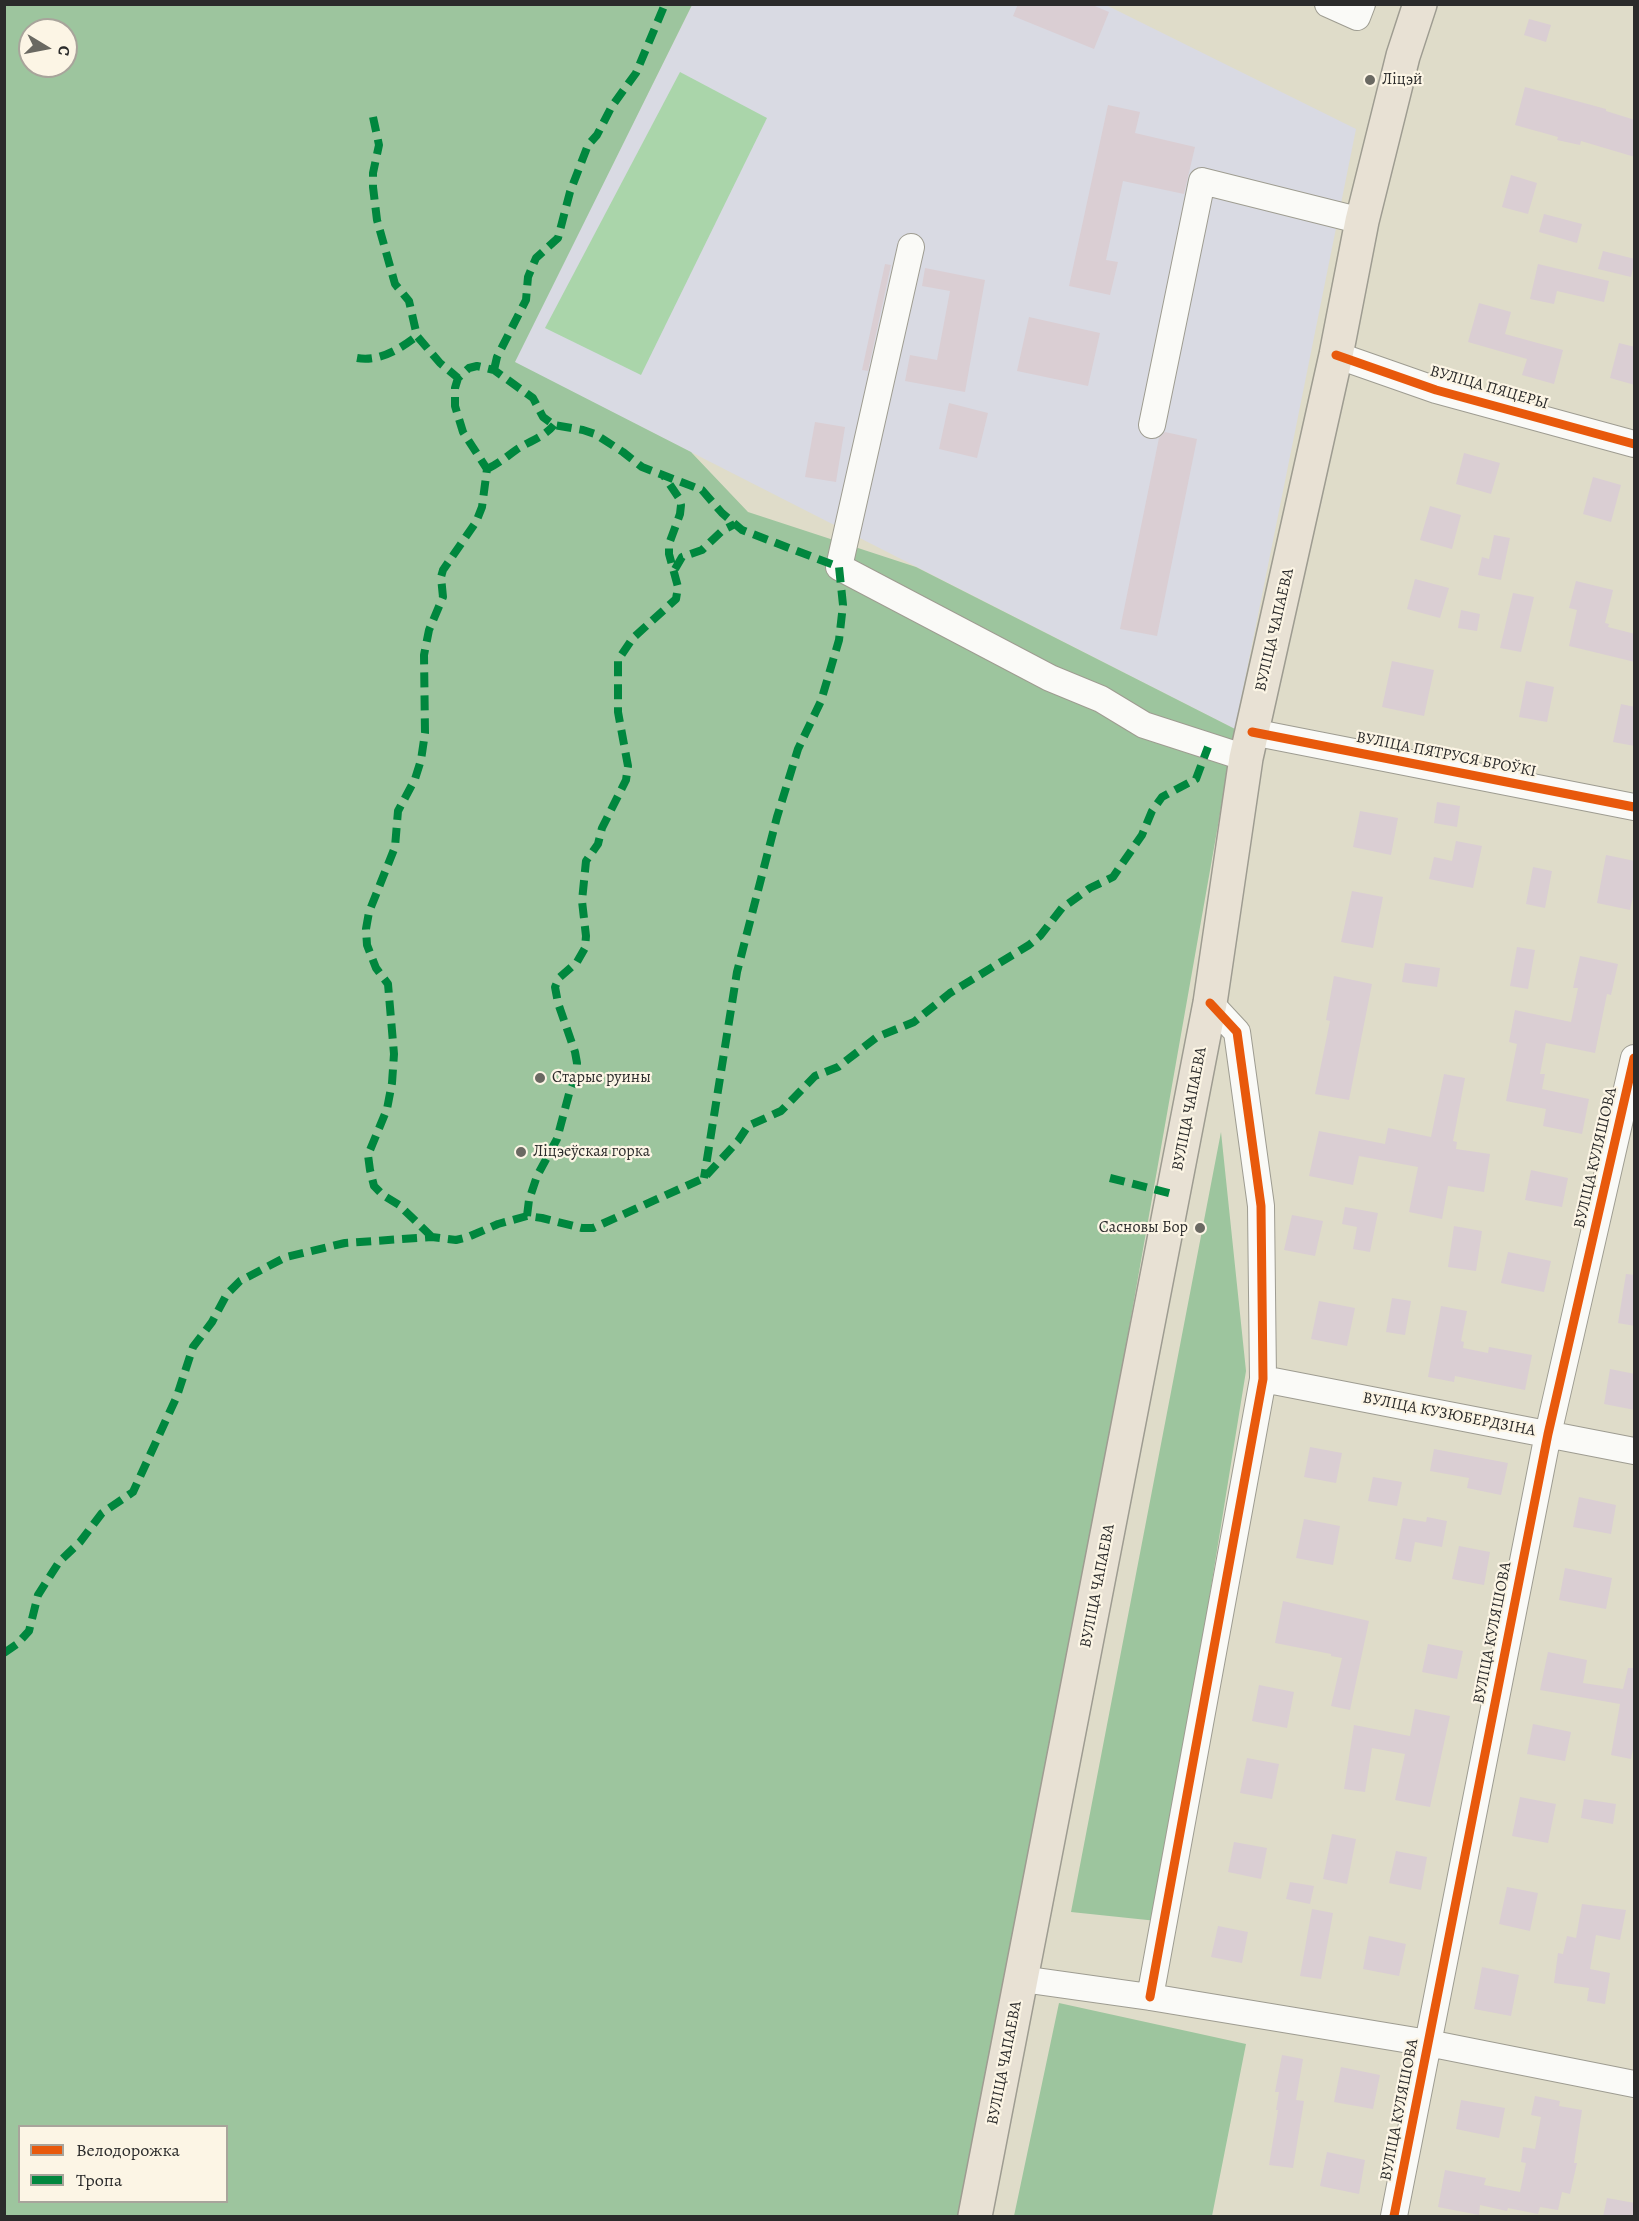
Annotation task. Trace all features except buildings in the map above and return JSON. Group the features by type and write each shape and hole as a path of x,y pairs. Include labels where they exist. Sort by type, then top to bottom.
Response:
{"main road":[{"name":"ВУЛІЦА ЧАПАЕВА","path":"975,2217 1210,1003 1249,745 1336,355 1362,221 1403,56 1420,4"}],"street":[{"path":"1328,4 1358,17 1362,4"},
{"path":"1152,425 1202,181 1362,221"},
{"name":"ВУЛІЦА ПЯТРУСЯ БРОЎКІ","path":"911,247 839,567 1050,678 1101,699 1144,725 1249,745 1635,807"},
{"name":"ВУЛІЦА ПЯЦЕРЫ","path":"1336,355 1436,390 1635,444"},
{"path":"1150,1997 1263,1379 1262,1206 1237,1032 1210,1003"},
{"name":"ВУЛІЦА КУЛЯШОВА","path":"1394,2217 1548,1434 1635,1058"},
{"name":"ВУЛІЦА КУЗЮБЕРДЗІНА","path":"1263,1379 1635,1451"},
{"path":"1022,1979 1150,1997 1428,2043 1635,2084"}],"shaded area":[{"path":"692,5 1106,5 1356,129 1235,729 514,362"}],"green space":[{"path":"5,5 692,5 515,362 691,452 748,512 916,567 1235,729 985,2143 968,2216 5,2216"},
{"path":"680,72 767,118 641,375 545,328"},
{"path":"1221,1132 1246,1371 1157,1921 1071,1912"},
{"path":"1059,2003 1246,2044 1212,2216 1014,2216"}],"marked path":[{"path":"494,370 497,357 526,300 528,277 536,258 558,238 570,192 588,145 597,135 612,106 636,73 665,4"},
{"path":"373,117 379,145 373,173 377,220 395,284 409,301 417,336 440,363 458,378"},
{"path":"357,358 381,356 396,350 417,336"},
{"path":"432,1237 399,1205 374,1186 370,1170 368,1155 387,1109 394,1054 388,984 376,968 367,945 366,929 369,912 395,847 398,811 415,779 421,760 425,733 424,655 429,630 443,597 441,577 443,570 476,522 482,507 487,469 463,432 455,406 455,388 458,378 469,368 477,366 494,370 533,398 543,417 554,425 595,434 642,467 702,490 722,513 742,530 839,567 843,605 839,640 821,701 798,749 777,817 737,972 704,1178"},
{"path":"487,469 541,436 554,425"},
{"path":"527,1216 529,1200 537,1176 557,1139 576,1077 575,1052 558,1003 555,987 559,978 577,962 585,948 582,901 586,861 598,844 602,828 626,780 628,766 618,712 618,660 633,638 676,599 678,587 669,554 669,544 681,505 679,498 664,476"},
{"path":"675,569 682,557 702,550 723,530 735,524"},
{"path":"4,1653 17,1644 29,1631 38,1595 59,1562 80,1542 102,1513 133,1492 177,1396 193,1347 212,1322 227,1294 240,1281 286,1257 345,1243 432,1237 456,1240 527,1216 582,1228 593,1228 704,1178 738,1141 748,1126 781,1111 815,1076 838,1067 877,1037 914,1022 950,993 1029,945 1040,936 1062,908 1090,888 1113,877 1142,835 1152,811 1162,797 1196,779 1208,747"},
{"path":"1110,1178 1173,1194"}],"cycle path":[{"path":"1336,355 1436,390 1634,444"},
{"path":"1252,732 1634,807"},
{"path":"1150,1997 1263,1379 1261,1206 1237,1032 1210,1003"},
{"path":"1394,2216 1548,1434 1634,1058"}],"place":[{"name":"Ліцэй","path":"1370,80"},
{"name":"Старые руины","path":"540,1078"},
{"name":"Ліцэеўская горка","path":"521,1152"},
{"name":"Сасновы Бор","path":"1200,1228"}]}
